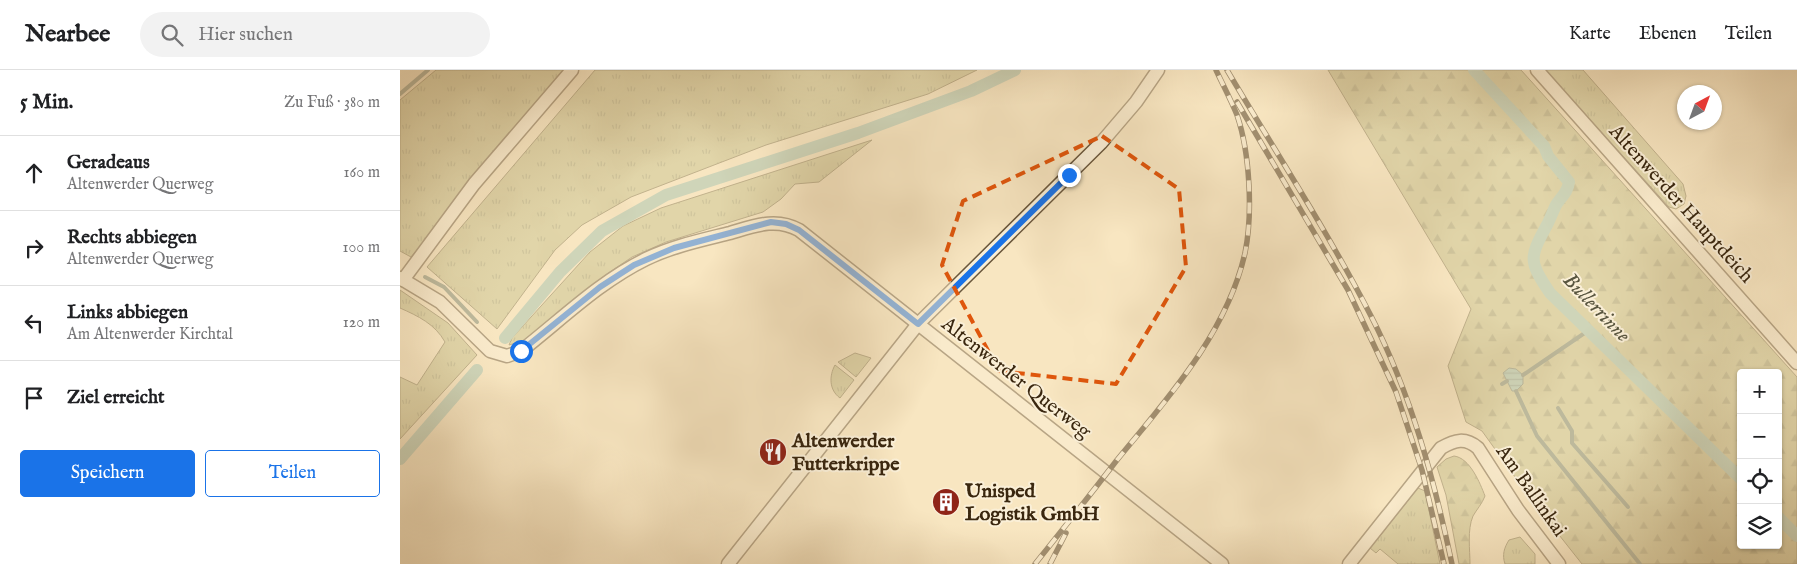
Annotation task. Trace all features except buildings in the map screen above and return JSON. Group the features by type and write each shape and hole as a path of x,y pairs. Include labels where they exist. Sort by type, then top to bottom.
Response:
{"street":[{"path":"402,279 474,184 572,70"},
{"path":"728,564 918,324 1101,144 1136,102 1158,70"},
{"name":"Altenwerder Hauptdeich","path":"1537,70 1797,362"},
{"name":"Altenwerder Querweg","path":"402,279 440,302 490,351 507,356 521,351 600,287 648,258 674,248 756,225 779,223 799,230 1222,564"},
{"name":"Am Ballinkai","path":"1350,564 1441,448 1450,442 1460,440 1470,442 1478,448 1518,510 1559,564"}],"highlighted area":[{"path":"1102,136 1179,189 1186,267 1116,384 999,371 942,265 963,201"}],"green space":[{"path":"436,70 570,70 411,257 400,251 400,100"},
{"path":"595,70 977,70 928,94 766,145 631,197 582,225 555,250 497,329 427,267"},
{"path":"1328,70 1521,70 1797,377 1797,564 1582,564 1533,502 1482,431 1466,422 1448,366 1471,309"},
{"path":"1545,70 1583,70 1683,184 1686,196 1684,204 1676,209 1669,207"},
{"path":"872,140 819,182 795,184 781,199 763,212 666,242 632,257 607,274 526,340 509,345 512,338 590,252 623,226 661,208"},
{"path":"400,290 448,323 477,355 400,439 400,377 417,385 445,342 431,325 400,308"},
{"path":"855,353 871,358 856,377 838,362"},
{"path":"835,365 854,380 840,398 836,395 831,383"},
{"path":"1454,456 1465,461 1470,466 1485,496 1471,522 1469,534 1470,564 1459,564 1446,495 1437,467 1446,459"},
{"path":"1418,488 1425,491 1440,564 1398,564 1380,549 1376,553 1370,548"},
{"path":"1520,537 1535,554 1535,564 1505,564 1504,555 1507,543 1509,540"}],"shaded area":[{"path":"1509,368 1516,369 1523,375 1523,384 1516,391 1512,391 1503,373"}],"waterway":[{"path":"400,94 428,70"},
{"path":"505,338 560,272 602,231 666,195 858,133 971,91 1015,70"},
{"name":"Bullerrinne","path":"1474,70 1544,146 1548,156 1569,182 1566,192 1556,205 1537,243 1535,251 1534,258 1537,272 1550,293 1737,475"},
{"path":"425,277 444,287 477,322"},
{"path":"1523,375 1589,330"},
{"path":"400,459 477,370"},
{"path":"1502,384 1507,381"},
{"path":"1516,391 1537,436 1640,564"},
{"path":"1558,408 1572,431 1572,443 1628,507"},
{"name":"Bullerrinne","path":"1782,521 1797,536"}],"railway":[{"path":"1035,564 1193,364 1210,338 1236,282 1245,253 1249,220 1249,184 1245,147 1237,115 1216,70"},
{"path":"1227,70 1337,254 1385,346 1420,437 1452,564"},
{"path":"1237,102 1348,290 1396,392 1422,470 1444,564"},
{"path":"1050,564 1066,533"}],"place":[{"name":"Altenwerder Futterkrippe","path":"773,452"},
{"name":"Unisped Logistik GmbH","path":"946,502"}],"route":[{"path":"521,351 600,287 634,265 674,248 771,222 786,224 799,230 918,324 932,308 1069,175"}]}
